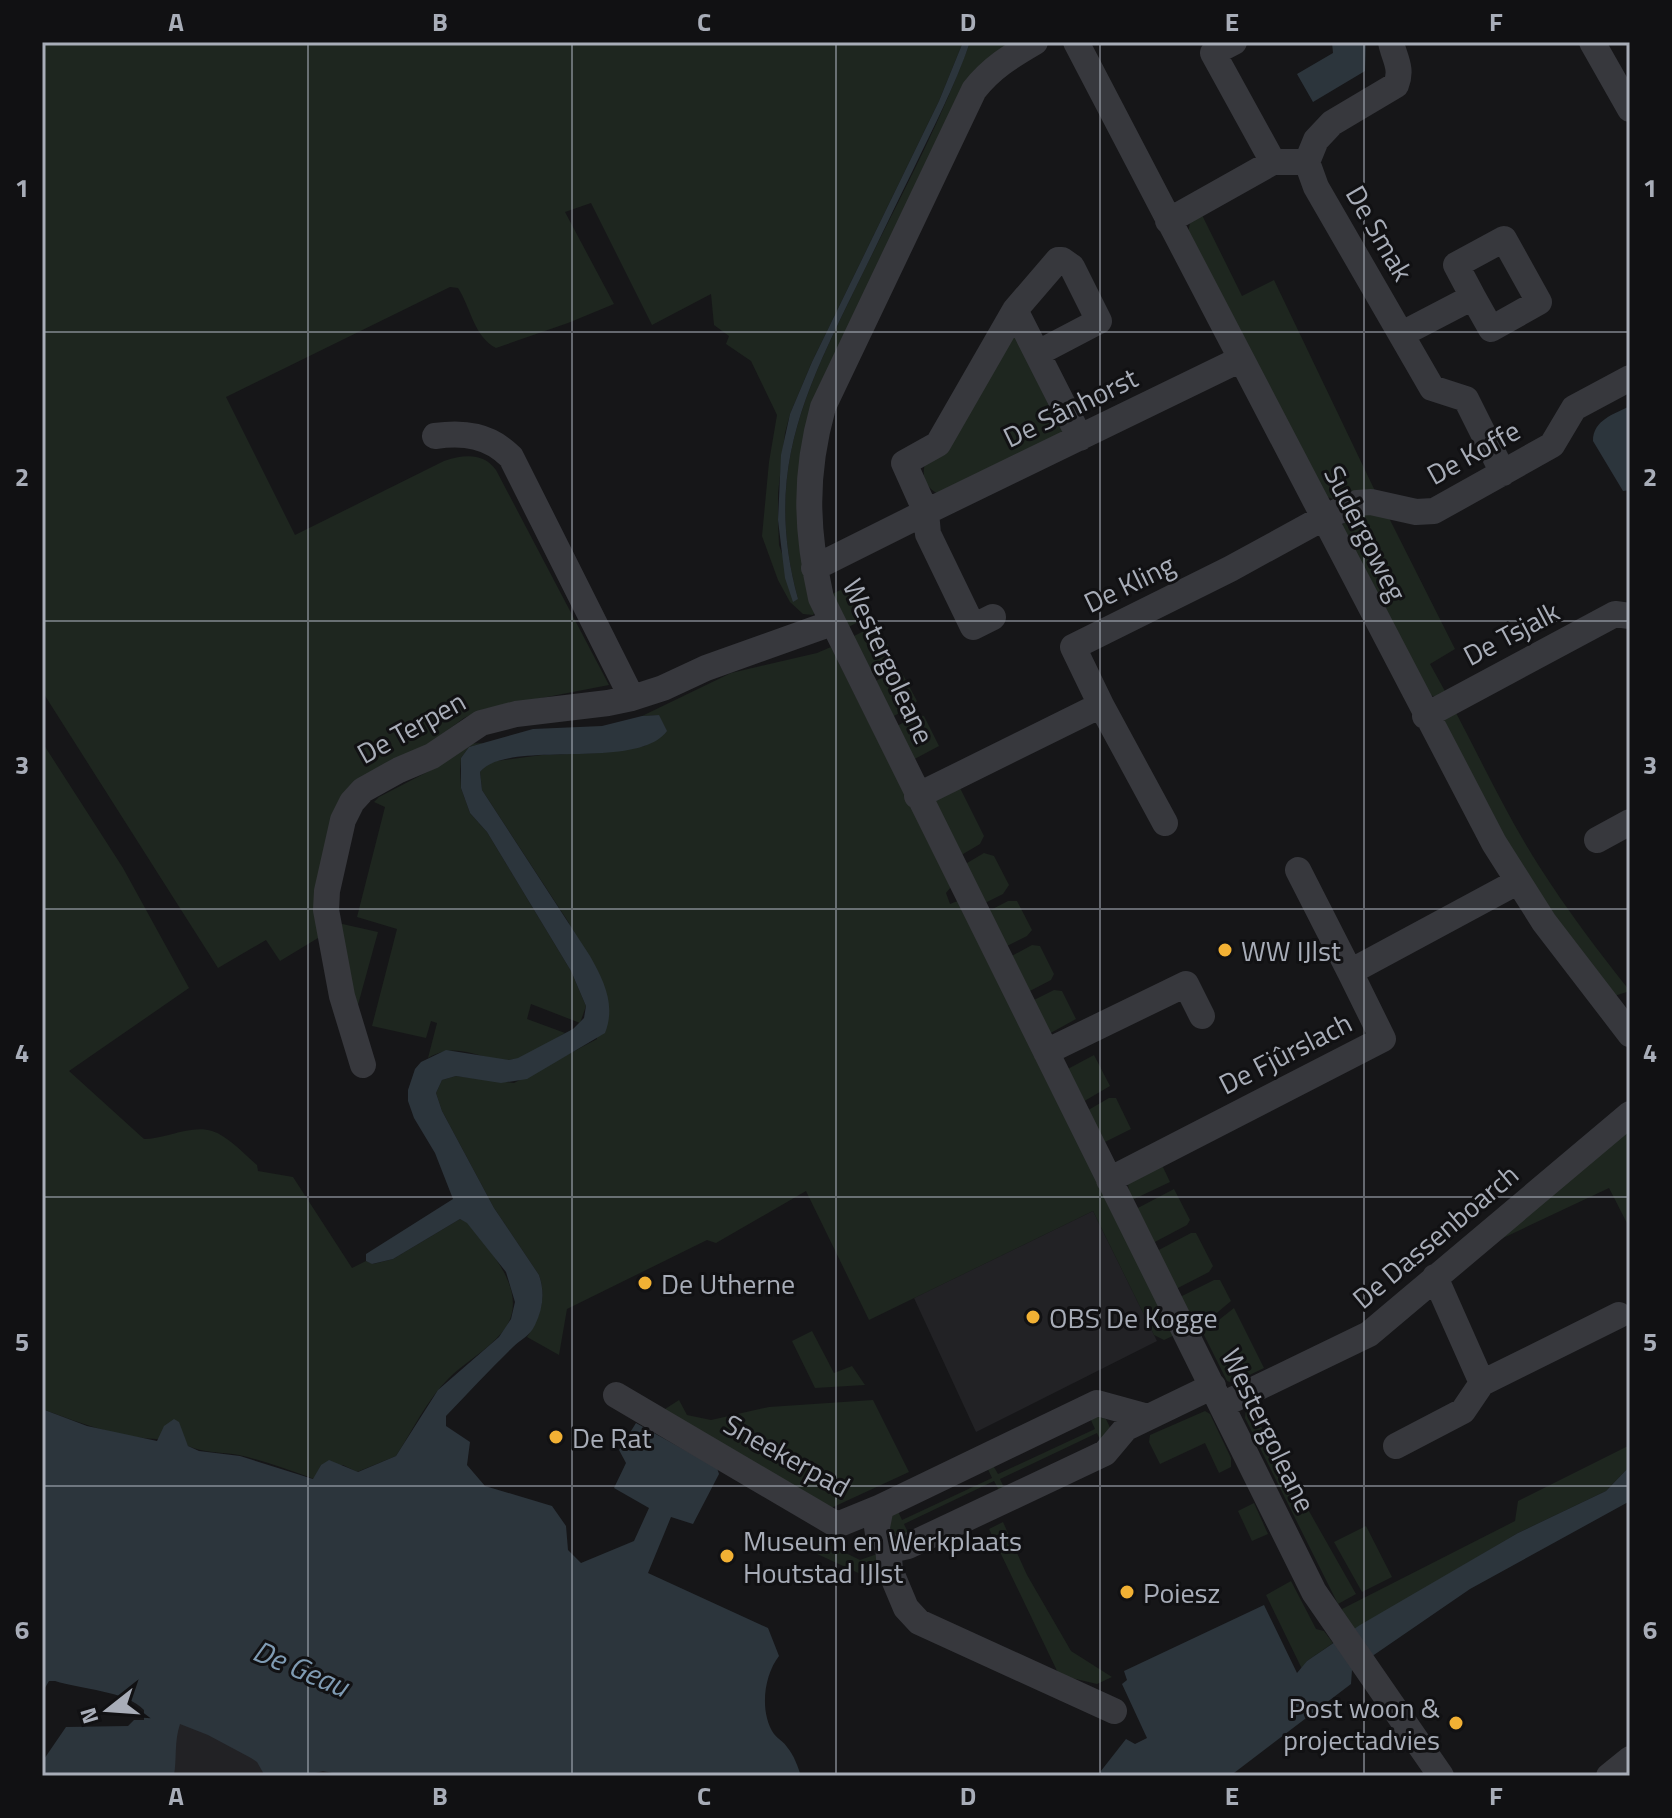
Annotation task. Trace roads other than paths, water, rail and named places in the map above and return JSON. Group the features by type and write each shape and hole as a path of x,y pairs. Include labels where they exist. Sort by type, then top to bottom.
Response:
{"street":[{"name":"Westergoleane","path":"1035,42 1000,62 974,90 823,407 808,481 808,523 821,598 1314,1592 1441,1776"},
{"name":"Sudergoweg","path":"1076,42 1487,832 1517,882 1624,1018"},
{"path":"1234,42 1213,53 1273,162"},
{"path":"1168,221 1273,162 1307,162 1316,140 1332,123 1396,85 1399,63 1391,42"},
{"path":"1592,42 1630,109"},
{"name":"De Smak","path":"1307,162 1316,187 1432,388 1466,399 1503,473"},
{"path":"993,617 973,627 928,534 926,512 904,463 938,444 1015,310 1058,260 1067,261 1099,321 1038,353"},
{"path":"1402,334 1473,297"},
{"path":"1015,310 1080,438"},
{"name":"De Sânhorst","path":"814,568 1241,359"},
{"name":"De Koffe","path":"1323,518 1357,503 1371,502 1416,512 1434,511 1552,445 1574,408 1630,378"},
{"path":"435,436 471,434 501,446 511,457 632,698"},
{"name":"De Kling","path":"1101,705 1073,647 1230,569 1323,518"},
{"name":"De Tsjalk","path":"1425,716 1615,614 1630,616"},
{"name":"De Terpen","path":"363,1065 342,996 326,910 343,820 352,802 363,790 379,779 432,756 481,723 516,714 632,698 832,623"},
{"path":"917,796 1101,705 1165,823"},
{"path":"1597,840 1630,822"},
{"path":"1298,870 1350,972"},
{"name":"De Fjûrslach","path":"1109,1180 1383,1039 1350,972 1517,882"},
{"path":"1046,1052 1186,984 1202,1016"},
{"name":"De Dassenboarch","path":"888,1546 908,1546 1105,1453 1126,1428 1148,1417 1217,1395 1369,1334 1630,1114"},
{"path":"1435,1277 1482,1383"},
{"path":"1396,1446 1463,1411 1482,1383 1619,1315"},
{"name":"Sneekerpad","path":"616,1395 837,1525 881,1507"},
{"path":"881,1507 1097,1403 1148,1417"},
{"name":"Sneekerpad","path":"881,1507 878,1534 888,1546 890,1570 906,1608 919,1622 1114,1711"},
{"path":"1609,1776 1630,1759"}],"water":[{"path":"963,42 970,42 958,75 820,363 794,436 787,474 785,513 798,599 793,602 785,578 778,520 781,455 790,414 812,362 939,101"},
{"path":"1332,42 1366,42 1365,71 1313,102 1297,74 1333,53"},
{"path":"1630,406 1630,490 1623,491 1593,441 1600,423"},
{"name":"De Geau","path":"659,715 667,731 651,743 629,750 602,753 516,757 495,762 480,772 482,790 595,965 607,993 609,1013 605,1033 527,1079 501,1083 456,1076 442,1080 436,1093 442,1111 494,1208 539,1275 542,1294 540,1313 533,1329 446,1416 446,1426 470,1442 467,1465 485,1486 552,1506 566,1526 568,1550 581,1563 634,1541 649,1508 614,1488 626,1463 619,1450 636,1423 717,1468 719,1474 693,1524 671,1517 648,1573 768,1628 779,1656 767,1683 766,1715 774,1734 792,1754 801,1776 346,1776 323,1771 304,1776 265,1776 251,1758 180,1724 174,1776 42,1776 42,1762 66,1727 128,1726 134,1720 144,1720 144,1710 115,1695 55,1681 49,1681 42,1693 42,1409 87,1426 157,1441 164,1426 174,1419 179,1422 188,1446 199,1451 240,1456 313,1479 321,1465 329,1460 358,1472 396,1456 438,1390 499,1337 511,1319 515,1302 506,1272 467,1223 460,1219 393,1259 372,1264 366,1261 366,1254 453,1199 435,1153 414,1118 408,1101 415,1069 421,1062 446,1050 509,1060 518,1058 573,1029 584,1018 586,1006 571,971 487,832 470,813 461,788 461,758 469,747 533,729 602,726"},
{"path":"1630,1466 1630,1501 1470,1589 1352,1670 1351,1684 1230,1776 1097,1776 1126,1739 1135,1744 1147,1738 1122,1684 1127,1680 1124,1671 1264,1605 1297,1673 1307,1661 1360,1625 1518,1533 1606,1491"}],"place":[{"name":"WW IJlst","path":"1225,950"},
{"name":"De Utherne","path":"645,1283"},
{"name":"OBS De Kogge","path":"1033,1317"},
{"name":"De Rat","path":"556,1437"},
{"name":"Museum en Werkplaats Houtstad IJlst","path":"727,1556"},
{"name":"Poiesz","path":"1127,1592"},
{"name":"Post woon & projectadvies","path":"1456,1723"}]}
